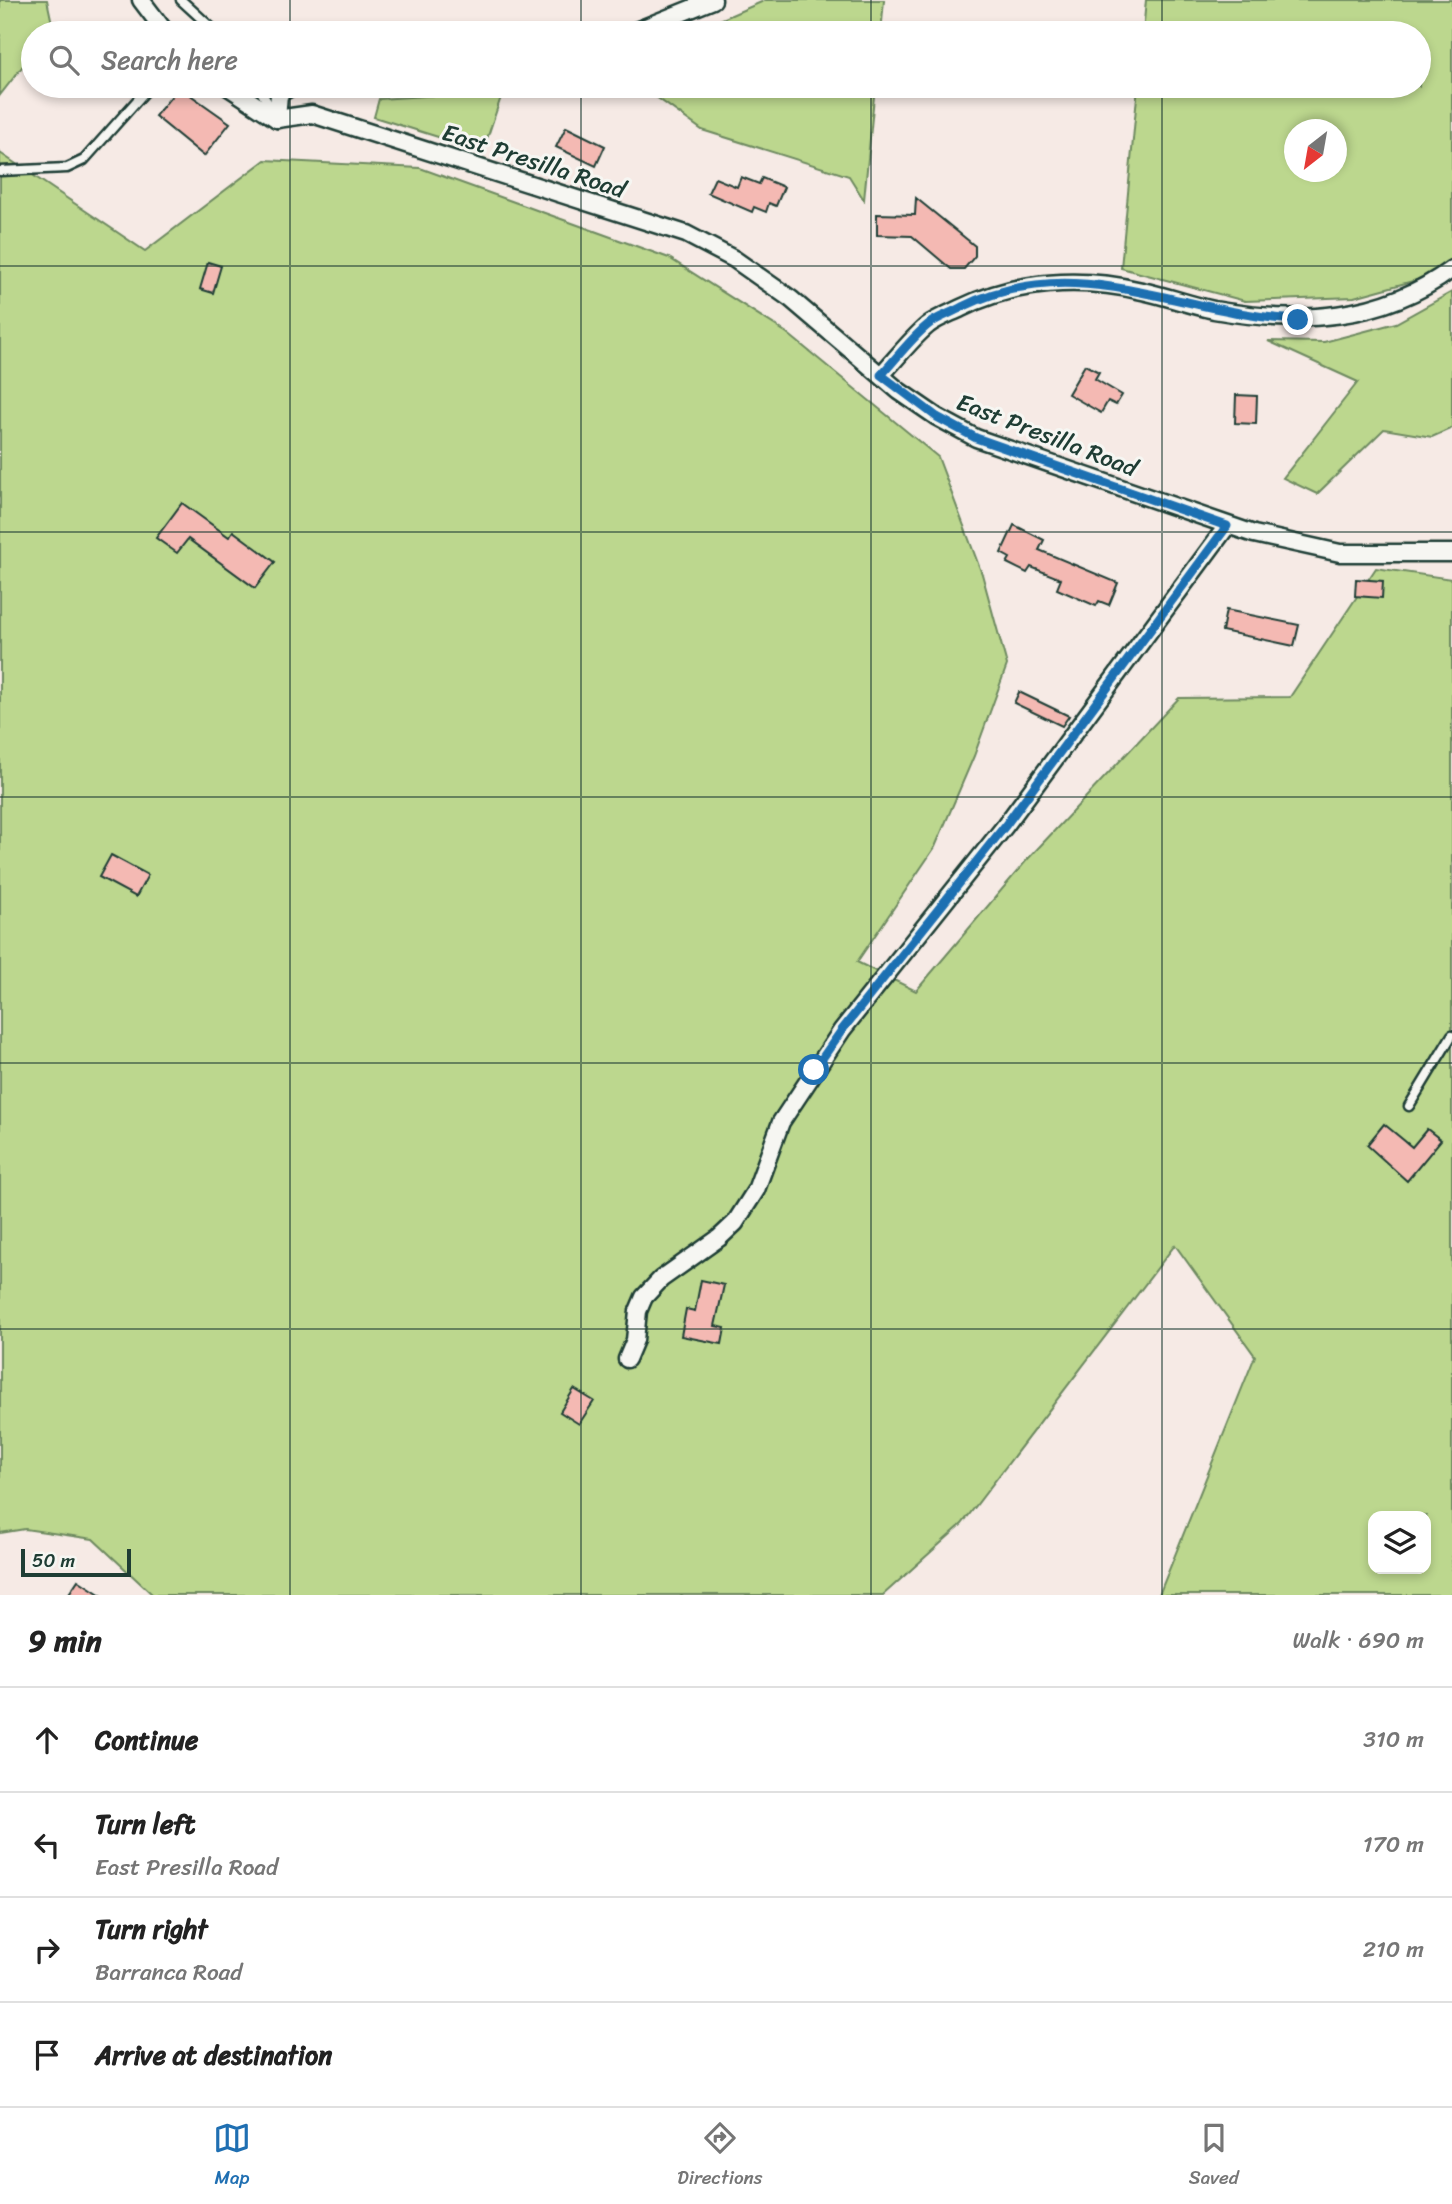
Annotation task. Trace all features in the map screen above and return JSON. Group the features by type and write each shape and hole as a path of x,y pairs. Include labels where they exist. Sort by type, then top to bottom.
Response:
{"street":[{"path":"141,0 157,21"},
{"path":"661,21 713,0"},
{"path":"245,98 277,119 279,98"},
{"name":"East Presilla Road","path":"277,119 312,114 686,234 734,259 791,299 881,375 937,417 976,438 1227,526 1340,553 1452,553"},
{"path":"881,375 929,324 984,296 1013,288 1056,283 1103,284 1212,309 1298,320 1347,314 1405,298 1452,269"},
{"path":"627,1359 635,1340 638,1311 644,1297 661,1279 735,1223 756,1190 781,1122 842,1030 1005,826 1227,526"}],"lane":[{"path":"181,0 204,21"},
{"path":"0,171 66,168 84,160 139,98"},
{"path":"265,98 277,119"},
{"path":"1409,1106 1452,1035"}],"green space":[{"path":"0,0 47,0 52,21 21,21 21,68 0,95"},
{"path":"766,0 884,0 882,21 718,21"},
{"path":"1146,0 1452,0 1452,259 1424,278 1354,297 1245,301 1121,268 1137,98 1431,98 1431,21 1144,21"},
{"path":"501,98 483,151 374,117 379,99"},
{"path":"658,98 874,98 864,200 849,176 702,130"},
{"path":"0,153 145,251 265,160 420,168 669,258 787,333 938,457 982,574 1007,665 974,756 935,847 857,962 916,991 1026,861 1179,698 1290,697 1376,568 1452,579 1452,1595 1159,1595 1255,1356 1175,1245 962,1524 883,1595 153,1595 93,1539 25,1529 0,1533"},
{"path":"1452,292 1452,428 1432,437 1384,429 1317,494 1283,478 1358,382 1268,341 1324,342 1396,323"}],"building":[{"path":"170,98 195,98 230,123 204,156 155,116"},
{"path":"566,127 605,146 596,166 556,147"},
{"path":"741,177 759,184 762,178 784,187 776,206 769,203 766,212 754,207 752,212 708,193 715,178 737,187"},
{"path":"916,198 975,246 975,256 964,269 951,269 912,236 877,235 877,214 915,215"},
{"path":"208,262 221,266 213,293 200,289"},
{"path":"1085,365 1099,372 1095,379 1122,395 1116,405 1108,401 1101,413 1068,394"},
{"path":"1236,395 1257,396 1256,424 1235,423"},
{"path":"182,503 229,537 233,531 275,562 255,588 188,539 177,553 156,538"},
{"path":"1014,525 1044,540 1039,550 1118,583 1109,605 1099,601 1096,606 1057,589 1061,579 1031,567 1027,573 1007,563 1010,558 1001,553"},
{"path":"1356,579 1383,581 1382,598 1355,596"},
{"path":"1226,610 1299,625 1294,646 1222,631"},
{"path":"1019,692 1069,716 1062,726 1014,703"},
{"path":"111,855 148,875 136,897 99,877"},
{"path":"1384,1124 1412,1147 1427,1129 1441,1140 1407,1181 1367,1145"},
{"path":"701,1280 724,1285 715,1326 725,1328 722,1344 681,1336 686,1309 695,1311"},
{"path":"574,1389 594,1401 579,1424 560,1412"},
{"path":"78,1580 101,1595 68,1595"}],"route":[{"path":"814,1070 842,1030 1005,826 1121,673 1227,526 976,438 937,417 881,375 929,324 984,296 1013,288 1056,283 1103,284 1212,309 1298,320"}]}
